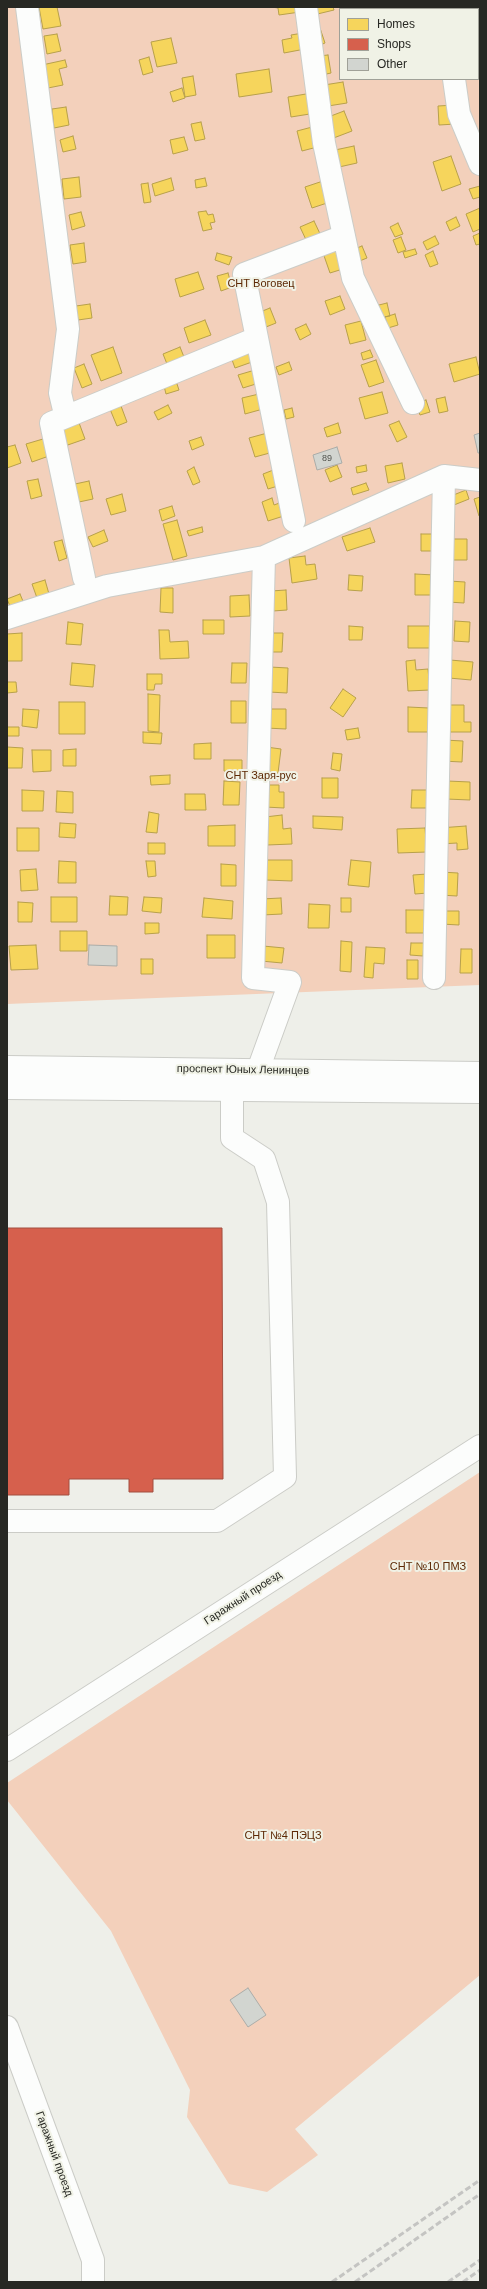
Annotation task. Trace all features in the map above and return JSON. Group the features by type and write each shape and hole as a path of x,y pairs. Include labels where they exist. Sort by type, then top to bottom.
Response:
{"main road":[{"path":"27,7 68,329 60,393 65,414"},
{"path":"306,7 324,143 353,278 413,403"},
{"path":"454,80 459,114 480,164"},
{"path":"294,521 244,274 344,236"},
{"path":"84,578 51,423 257,338"},
{"path":"434,978 444,476"},
{"path":"7,618 107,586 264,557 444,476 480,480"},
{"path":"258,1070 290,982 253,978 264,557"},
{"name":"проспект Юных Ленинцев","path":"7,1067 480,1073"},
{"name":"проспект Юных Ленинцев","path":"7,1088 480,1092"},
{"path":"7,1521 217,1521 285,1477 278,1202 264,1159 232,1138 232,1091"},
{"name":"Гаражный проезд","path":"7,1750 480,1446"},
{"name":"Гаражный проезд","path":"8,2036 93,2260 93,2282"}],"green space":[{"path":"7,7 480,7 480,985 7,1004"},
{"name":"СНТ №4 ПЭЦЗ","path":"480,1472 480,1975 295,2129 318,2155 267,2192 229,2184 187,2117 190,2090 111,1931 7,1800 7,1783"}],"building: Homes":[{"path":"39,7 57,7 61,26 43,29"},
{"path":"272,7 299,7 300,12 279,15 278,8"},
{"path":"303,7 333,7 334,10 305,17"},
{"path":"417,7 444,8 418,8"},
{"path":"480,25 479,42 479,26"},
{"path":"321,31 325,43 318,46 315,33"},
{"path":"303,33 305,49 284,53 282,40 292,38 291,35"},
{"path":"57,34 61,51 47,54 44,36"},
{"path":"171,38 177,63 157,67 151,42"},
{"path":"328,55 331,73 322,75 319,56"},
{"path":"149,57 153,72 143,75 139,60"},
{"path":"65,60 67,67 59,69 63,85 48,88 42,65"},
{"path":"269,69 272,92 239,97 236,74"},
{"path":"193,76 196,95 185,97 182,78"},
{"path":"343,82 347,103 328,106 324,85"},
{"path":"182,88 185,98 173,102 170,92"},
{"path":"312,93 316,113 291,117 288,97"},
{"path":"455,105 456,124 439,125 438,106"},
{"path":"66,107 69,125 54,128 52,109"},
{"path":"344,111 352,131 331,139 323,119"},
{"path":"201,122 205,139 195,141 191,124"},
{"path":"316,126 321,146 302,151 297,131"},
{"path":"73,136 76,149 63,152 60,140"},
{"path":"184,137 188,150 173,154 170,140"},
{"path":"354,146 357,163 339,167 335,150"},
{"path":"451,156 461,184 442,191 433,162"},
{"path":"79,177 81,197 64,199 62,179"},
{"path":"171,178 174,190 155,196 152,184"},
{"path":"205,178 207,186 196,188 195,180"},
{"path":"326,180 333,201 312,208 305,187"},
{"path":"148,183 151,202 144,203 141,184"},
{"path":"480,186 480,197 473,199 469,189"},
{"path":"480,208 480,229 473,232 466,214"},
{"path":"206,211 208,215 213,214 215,222 210,223 212,229 203,231 198,212"},
{"path":"81,212 85,226 72,230 69,215"},
{"path":"456,217 460,226 450,231 446,222"},
{"path":"314,221 322,238 308,244 300,227"},
{"path":"398,223 403,234 395,237 390,227"},
{"path":"480,233 480,244 476,245 473,236"},
{"path":"435,236 439,244 427,250 423,242"},
{"path":"401,237 406,250 398,253 393,240"},
{"path":"84,243 86,262 73,264 70,245"},
{"path":"339,245 346,268 330,273 322,250"},
{"path":"362,246 367,258 352,264 347,252"},
{"path":"415,249 417,254 405,258 403,252"},
{"path":"433,251 438,264 430,267 425,255"},
{"path":"217,253 232,257 229,265 215,260"},
{"path":"198,272 204,289 180,297 175,279"},
{"path":"228,273 232,287 221,291 217,276"},
{"path":"340,296 345,309 330,315 325,301"},
{"path":"387,303 390,316 378,318 375,306"},
{"path":"90,304 92,318 78,320 76,306"},
{"path":"270,308 276,323 266,327 260,312"},
{"path":"395,314 398,325 388,328 385,317"},
{"path":"205,320 211,335 189,343 184,328"},
{"path":"361,321 366,340 350,344 345,325"},
{"path":"306,324 311,334 300,340 295,329"},
{"path":"113,347 122,373 101,381 91,355"},
{"path":"180,347 184,357 167,364 163,354"},
{"path":"248,350 252,362 235,368 231,357"},
{"path":"370,350 373,357 363,360 361,353"},
{"path":"476,357 480,374 454,382 449,364"},
{"path":"376,360 384,382 369,387 361,365"},
{"path":"289,362 292,370 279,375 276,367"},
{"path":"84,364 92,384 82,388 74,368"},
{"path":"255,370 259,383 243,388 238,375"},
{"path":"175,378 179,390 166,394 163,382"},
{"path":"382,392 388,413 365,419 359,398"},
{"path":"259,394 263,409 245,414 242,398"},
{"path":"445,397 448,411 439,413 436,399"},
{"path":"118,398 127,422 117,426 107,402"},
{"path":"426,400 430,412 420,415 416,403"},
{"path":"168,405 172,413 158,420 154,412"},
{"path":"292,408 294,417 286,419 284,410"},
{"path":"78,420 85,439 62,447 55,428"},
{"path":"399,421 407,437 397,442 389,425"},
{"path":"338,423 341,433 327,437 324,428"},
{"path":"271,432 277,451 255,457 249,438"},
{"path":"201,437 204,445 192,450 189,441"},
{"path":"43,439 49,456 32,462 26,444"},
{"path":"15,445 21,463 7,468 7,447"},
{"path":"402,463 405,479 388,483 385,466"},
{"path":"337,465 342,477 330,482 325,470"},
{"path":"366,465 367,471 357,473 356,467"},
{"path":"194,467 200,482 193,485 187,471"},
{"path":"276,469 281,485 268,489 263,474"},
{"path":"38,479 42,496 31,499 27,481"},
{"path":"89,481 93,499 79,502 75,484"},
{"path":"366,483 369,490 353,495 351,488"},
{"path":"466,490 469,499 454,505 451,496"},
{"path":"122,494 126,511 111,515 106,499"},
{"path":"480,497 480,516 479,516 474,499"},
{"path":"272,498 274,505 285,501 290,514 268,521 262,502"},
{"path":"172,506 175,516 162,521 159,510"},
{"path":"177,520 187,556 173,560 163,524"},
{"path":"202,527 203,532 189,536 187,531"},
{"path":"370,528 375,542 347,551 342,537"},
{"path":"104,530 108,541 93,547 88,537"},
{"path":"421,534 438,534 438,551 421,551"},
{"path":"448,539 467,539 467,560 448,560"},
{"path":"62,540 67,558 59,561 54,542"},
{"path":"305,556 306,565 315,564 317,579 292,583 289,558"},
{"path":"415,574 434,575 434,595 415,595"},
{"path":"349,575 363,576 362,591 348,590"},
{"path":"45,580 49,594 37,598 32,584"},
{"path":"449,581 465,582 464,603 448,602"},
{"path":"161,588 173,588 173,613 160,612"},
{"path":"286,590 287,610 273,611 271,591"},
{"path":"20,594 25,606 12,611 7,599"},
{"path":"249,595 250,616 230,617 230,596"},
{"path":"203,620 224,620 224,634 203,634"},
{"path":"455,621 470,622 469,642 454,641"},
{"path":"68,622 83,624 81,645 66,644"},
{"path":"349,626 363,627 362,640 349,640"},
{"path":"408,626 432,626 431,648 408,648"},
{"path":"159,630 169,630 170,642 188,641 189,658 160,659"},
{"path":"22,633 22,661 7,661 7,634"},
{"path":"268,633 283,633 282,652 268,652"},
{"path":"415,660 416,670 428,669 430,690 408,691 406,661"},
{"path":"450,660 473,662 471,680 449,678"},
{"path":"72,663 95,665 93,687 70,685"},
{"path":"232,663 247,663 246,683 231,683"},
{"path":"270,667 288,668 287,693 269,692"},
{"path":"147,674 162,674 162,684 155,684 154,690 147,690"},
{"path":"7,682 16,682 17,692 7,693"},
{"path":"343,689 356,698 343,717 330,708"},
{"path":"148,694 160,695 159,732 148,731"},
{"path":"231,701 246,701 246,723 231,723"},
{"path":"59,702 85,702 85,734 59,734"},
{"path":"444,705 464,705 464,722 471,722 471,732 444,732"},
{"path":"408,707 429,708 428,732 408,732"},
{"path":"23,709 39,710 37,728 22,726"},
{"path":"267,709 286,709 286,729 266,728"},
{"path":"7,727 19,727 19,736 7,736"},
{"path":"358,728 360,738 347,740 345,730"},
{"path":"143,732 162,733 161,744 143,743"},
{"path":"444,740 463,741 462,762 442,761"},
{"path":"211,743 211,759 194,759 194,744"},
{"path":"7,747 23,748 22,768 7,768"},
{"path":"266,747 281,749 278,773 264,771"},
{"path":"76,749 76,766 63,766 63,750"},
{"path":"32,750 51,750 51,771 33,772"},
{"path":"333,753 342,754 340,771 331,769"},
{"path":"224,760 242,760 242,772 224,771"},
{"path":"170,775 170,784 151,785 150,776"},
{"path":"322,778 338,778 338,798 322,798"},
{"path":"224,781 240,782 239,805 223,805"},
{"path":"447,781 470,782 470,800 446,799"},
{"path":"265,785 279,785 279,792 284,792 284,808 265,807"},
{"path":"22,790 44,791 43,811 22,811"},
{"path":"412,790 431,790 431,808 411,808"},
{"path":"57,791 73,792 73,813 56,812"},
{"path":"185,794 205,794 206,810 185,810"},
{"path":"149,812 159,814 157,833 146,832"},
{"path":"282,815 283,829 291,828 292,844 267,845 265,817"},
{"path":"313,816 343,817 342,830 313,828"},
{"path":"60,823 76,824 75,838 59,837"},
{"path":"235,825 235,846 208,846 208,826"},
{"path":"466,826 468,849 457,850 457,843 440,844 439,828"},
{"path":"17,828 39,828 39,851 17,851"},
{"path":"425,828 427,852 398,853 397,829"},
{"path":"148,843 165,843 165,854 148,854"},
{"path":"267,860 292,860 292,881 266,880"},
{"path":"351,860 371,862 369,887 348,885"},
{"path":"59,861 76,862 76,883 58,883"},
{"path":"146,861 155,861 156,876 148,877"},
{"path":"221,864 236,865 236,886 221,886"},
{"path":"36,869 38,890 21,891 20,870"},
{"path":"441,872 458,873 457,896 440,895"},
{"path":"427,874 428,893 415,894 413,875"},
{"path":"110,896 128,897 127,915 109,915"},
{"path":"51,897 77,897 77,922 51,922"},
{"path":"144,897 162,898 161,913 142,911"},
{"path":"204,898 233,901 232,919 202,917"},
{"path":"281,898 282,914 262,915 261,899"},
{"path":"341,898 351,898 351,912 341,912"},
{"path":"18,902 33,903 32,922 18,922"},
{"path":"309,904 330,905 329,928 308,928"},
{"path":"406,910 425,910 425,933 406,933"},
{"path":"441,911 459,911 459,925 441,924"},
{"path":"145,923 159,923 159,933 145,934"},
{"path":"60,931 87,931 87,951 60,951"},
{"path":"207,935 235,935 235,958 207,958"},
{"path":"341,941 352,942 351,972 340,971"},
{"path":"411,943 424,943 423,956 410,955"},
{"path":"36,945 38,969 11,970 9,946"},
{"path":"263,946 284,948 282,963 261,961"},
{"path":"366,947 385,948 384,964 374,963 373,978 364,977"},
{"path":"461,949 472,949 472,973 460,973"},
{"path":"141,959 153,959 153,974 141,974"},
{"path":"407,960 418,960 418,979 407,979"}],"building: Shops":[{"path":"7,1228 222,1228 223,1479 153,1479 153,1492 129,1492 129,1479 69,1479 69,1495 7,1495"}],"building: Other":[{"path":"480,433 480,453 478,453 474,435"},
{"path":"337,447 342,463 317,470 313,455"},
{"path":"89,945 117,946 117,966 88,965"},
{"path":"248,1988 266,2015 248,2027 230,2000"}],"railway":[{"path":"332,2282 480,2180"},
{"path":"355,2282 480,2194"},
{"path":"448,2282 480,2260"},
{"path":"463,2282 480,2270"}],"park label":[{"name":"СНТ Воговец","path":"261,284"},
{"name":"СНТ Заря-рус","path":"261,776"},
{"name":"СНТ №10 ПМЗ","path":"428,1567"}]}
